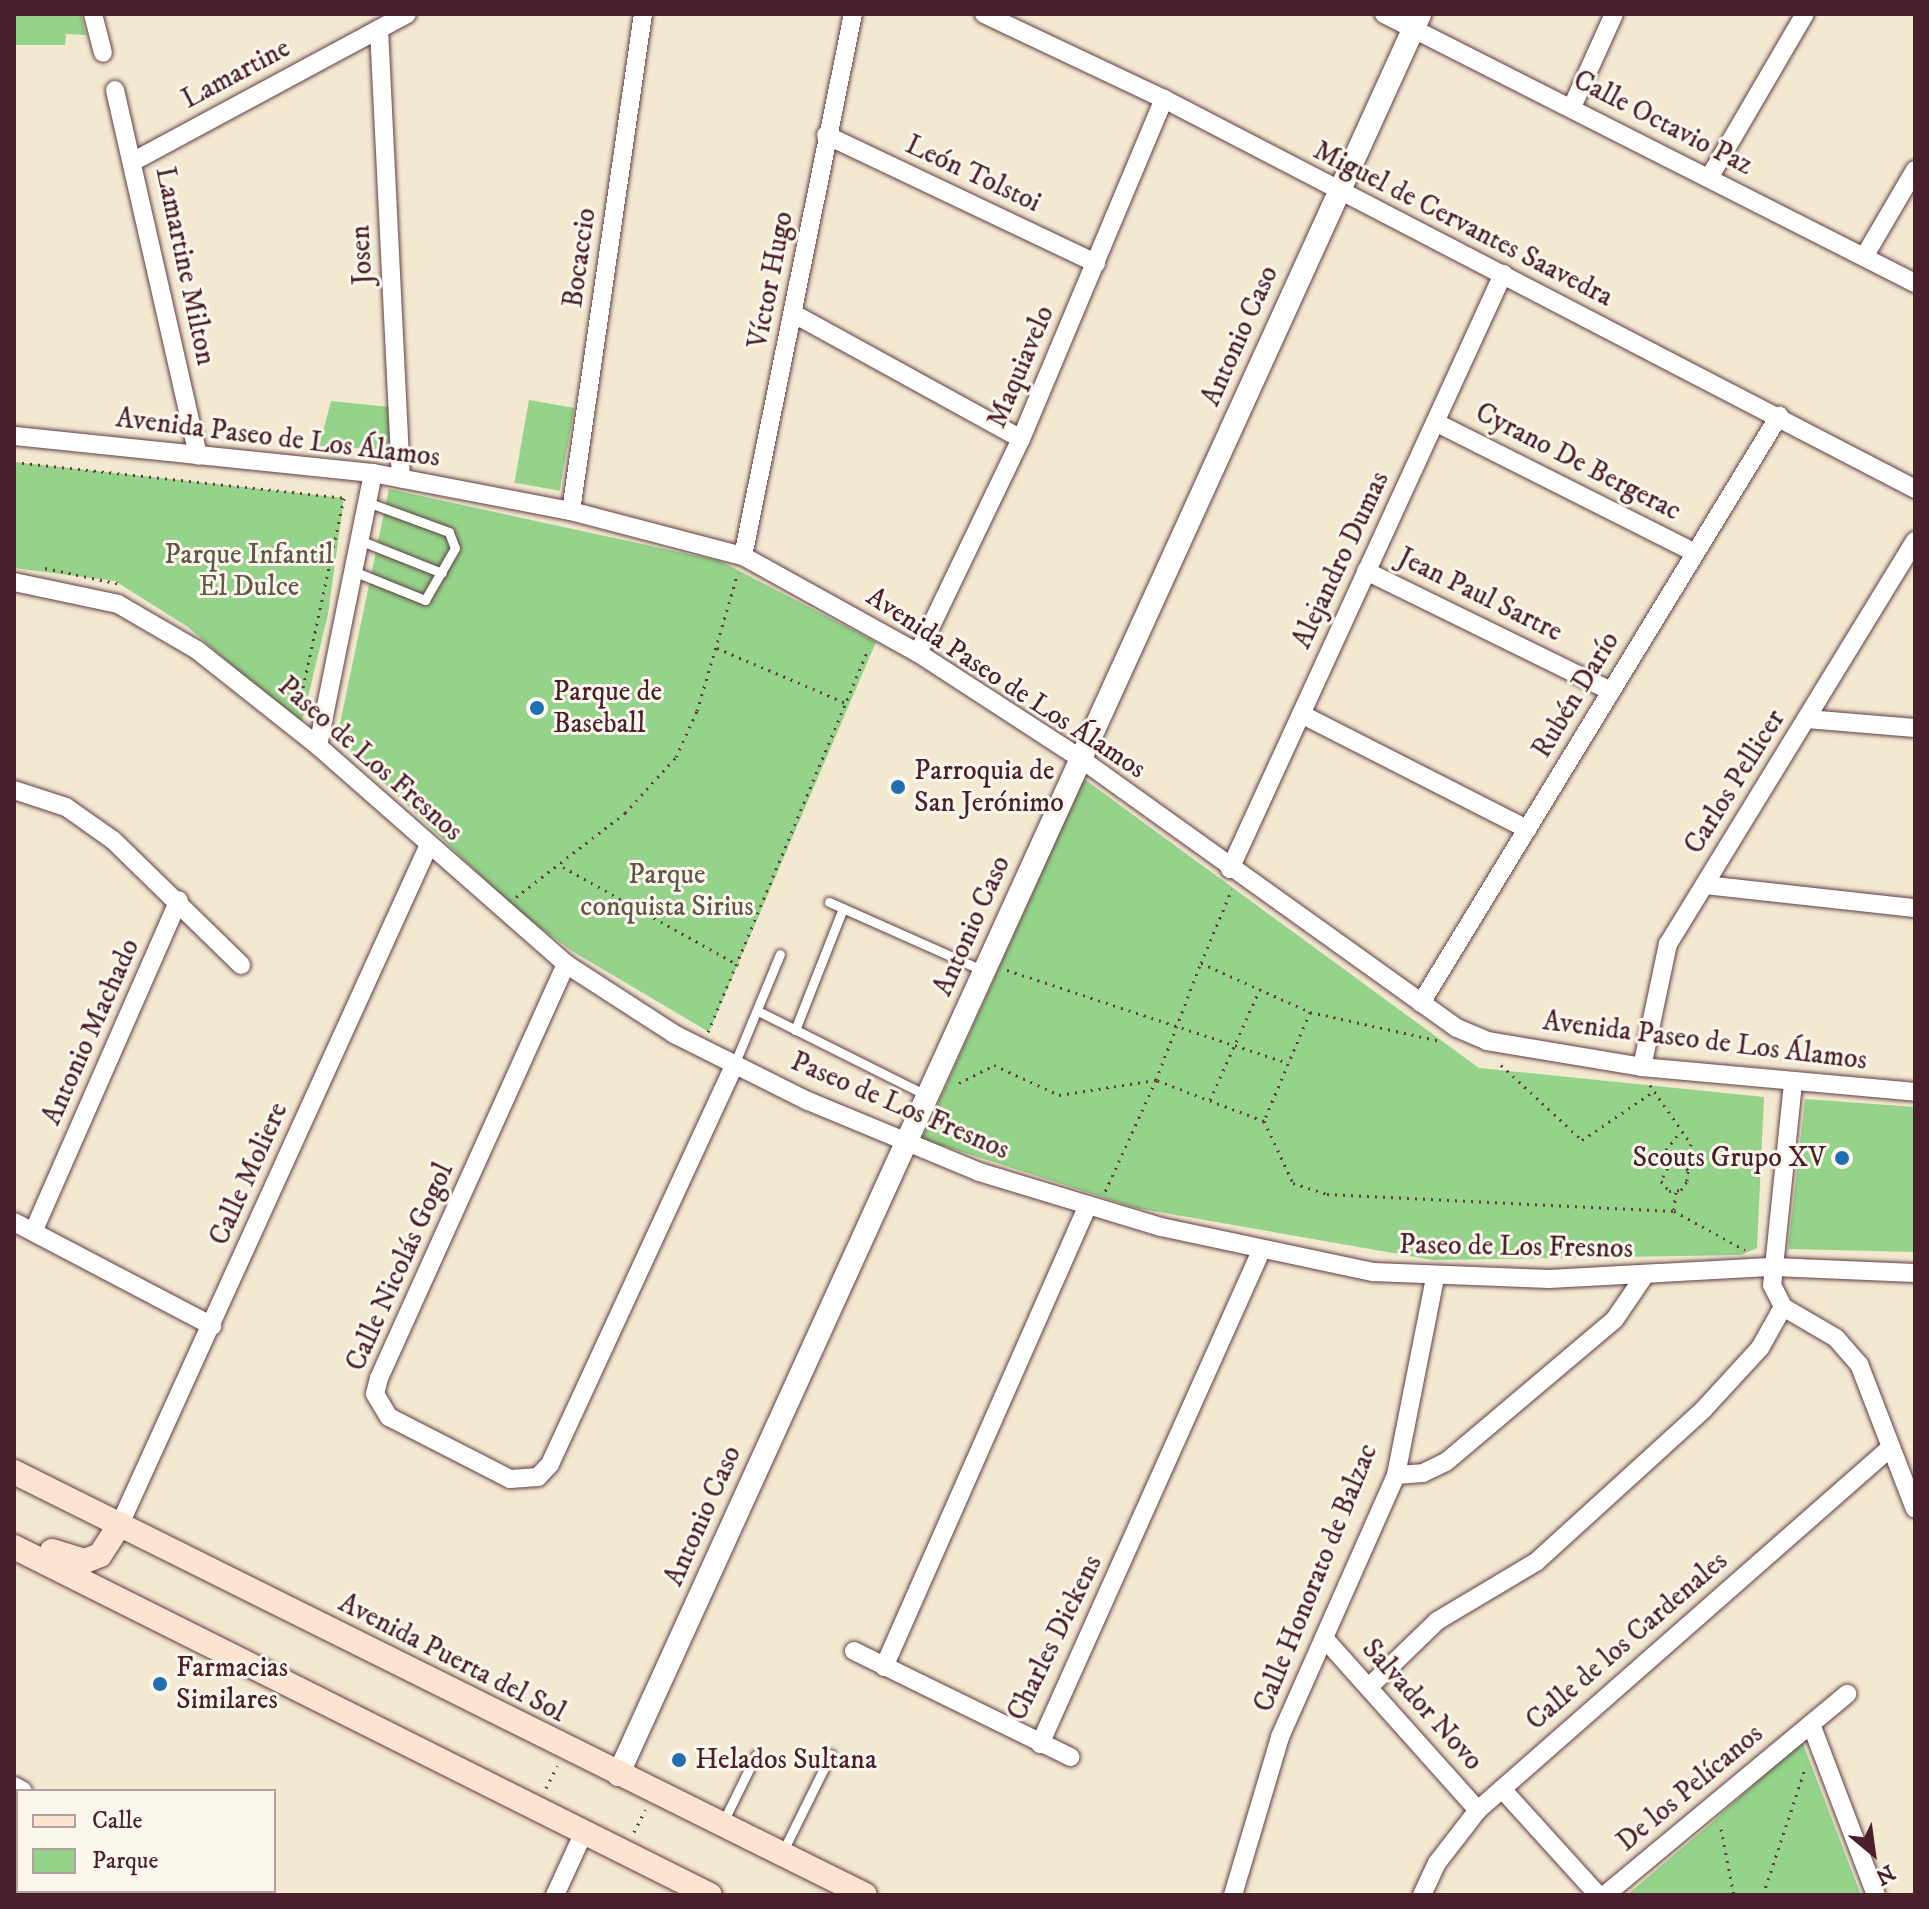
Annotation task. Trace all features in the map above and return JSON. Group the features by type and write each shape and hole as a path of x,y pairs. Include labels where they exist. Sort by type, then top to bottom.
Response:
{"main road":[{"name":"Avenida Puerta del Sol","path":"14,1472 618,1775 865,1895"},
{"path":"14,1532 68,1560 85,1561 100,1555 120,1524"},
{"path":"14,1547 710,1895"}],"street":[{"path":"93,14 103,53"},
{"name":"Lamartine","path":"134,161 407,14"},
{"name":"Bocaccio","path":"571,511 643,14"},
{"name":"Víctor Hugo","path":"743,556 853,14"},
{"name":"Miguel de Cervantes Saavedra","path":"984,14 1164,99 1338,194 1503,274 1915,489"},
{"name":"Calle Octavio Paz","path":"1384,14 1416,21 1572,107 1915,283"},
{"path":"1572,107 1614,14"},
{"path":"1709,178 1805,14"},
{"name":"Antonio Caso","path":"618,1775 1416,21"},
{"name":"Josen","path":"379,29 401,478"},
{"name":"Lamartine Milton","path":"115,90 134,161 198,456"},
{"name":"Maquiavelo","path":"918,653 1021,439 1164,99"},
{"name":"León Tolstoi","path":"826,135 1096,263"},
{"path":"1864,257 1915,170"},
{"name":"Alejandro Dumas","path":"1233,871 1301,714 1503,274"},
{"path":"794,314 1021,439"},
{"name":"Rubén Darío","path":"1421,1003 1779,416"},
{"name":"Cyrano De Bergerac","path":"1435,422 1695,553"},
{"name":"Avenida Paseo de Los Álamos","path":"14,436 373,473 571,511 743,556 918,653 1081,759 1421,1003 1487,1041 1642,1067 1915,1092"},
{"path":"318,746 373,473"},
{"name":"Carlos Pellicer","path":"1642,1067 1668,944 1915,541"},
{"name":"Jean Paul Sartre","path":"1366,571 1611,691"},
{"name":"Paseo de Los Fresnos","path":"14,582 85,593 139,614 197,650 318,746 428,847 566,964 734,1065 905,1145 1088,1205 1261,1251 1435,1278 1643,1278 1774,1267 1915,1273"},
{"path":"1301,714 1527,829"},
{"path":"1807,719 1915,728"},
{"path":"14,790 66,807 113,840 179,900 241,965"},
{"name":"Calle Moliere","path":"120,1524 428,847"},
{"path":"1705,885 1915,908"},
{"name":"Antonio Machado","path":"34,1230 179,900"},
{"name":"Calle Nicolás Gogol","path":"566,964 379,1378 375,1394 389,1417 510,1479 538,1477 550,1464 734,1065"},
{"path":"1793,1083 1772,1285 1783,1307 1849,1349 1915,1509"},
{"path":"884,1667 1088,1205"},
{"path":"14,1222 212,1326"},
{"name":"Charles Dickens","path":"854,1651 1040,1744 1261,1251"},
{"name":"Calle Honorato de Balzac","path":"1233,1895 1280,1737 1396,1475 1435,1278"},
{"path":"1396,1475 1423,1473 1446,1462 1615,1319 1643,1278"},
{"path":"1369,1687 1437,1621 1536,1562 1703,1410 1760,1348 1783,1307"},
{"name":"Calle de los Cardenales","path":"1422,1895 1437,1863 1478,1810 1891,1447"},
{"name":"Salvador Novo","path":"1324,1638 1478,1810"},
{"name":"De los Pelícanos","path":"1605,1895 1847,1694"},
{"path":"1811,1724 1876,1895"},
{"path":"1040,1744 1070,1757"},
{"path":"1502,1789 1598,1895"},
{"path":"555,1895 583,1834"}],"lane":[{"path":"353,571 425,600 455,548 449,532 367,502"},
{"path":"359,540 442,573"},
{"path":"829,902 986,967"},
{"path":"795,1030 843,908"},
{"path":"734,1065 780,954"},
{"path":"758,1011 928,1096"},
{"path":"782,1853 831,1754"},
{"path":"722,1824 756,1755"}],"path":[{"path":"14,462 344,498 296,719"},
{"path":"500,908 562,866 655,786 676,757 717,648 743,556"},
{"path":"43,567 127,588"},
{"path":"701,1046 738,965 877,630"},
{"path":"717,648 847,703"},
{"path":"562,866 738,965"},
{"path":"1088,1205 1104,1193 1156,1080 1179,1027 1233,871"},
{"path":"1201,963 1310,1012 1441,1041"},
{"path":"986,967 1288,1063"},
{"path":"1210,1100 1259,991"},
{"path":"1264,1121 1310,1012"},
{"path":"959,1083 994,1065 1059,1095 1156,1080 1264,1121 1293,1183 1327,1194 1674,1211 1774,1267"},
{"path":"1501,1065 1582,1140 1653,1092"},
{"path":"1642,1067 1653,1092 1691,1144 1686,1159 1671,1160"},
{"path":"1671,1160 1666,1150 1680,1132"},
{"path":"1671,1160 1661,1181 1669,1191 1676,1190 1687,1181 1688,1170 1678,1160"},
{"path":"1674,1211 1676,1190"},
{"path":"535,1809 566,1748"},
{"path":"1763,1895 1808,1759"},
{"path":"622,1852 655,1792"},
{"path":"1721,1829 1734,1895"}],"green space":[{"path":"14,14 81,14 86,35 66,34 65,45 14,45"},
{"path":"529,400 574,408 560,491 514,483"},
{"path":"331,401 389,407 394,450 319,446"},
{"name":"Parque Infantil El Dulce","path":"14,462 344,498 328,614 301,726 188,627 115,581 14,568"},
{"name":"Parque conquista Sirius","path":"389,489 720,561 876,642 709,1032 572,951 519,912 337,738"},
{"path":"1084,779 1479,1068 1764,1097 1757,1248 1741,1255 1433,1260 1136,1208 922,1139"},
{"path":"1805,1099 1915,1107 1915,1252 1788,1249"},
{"path":"1802,1741 1861,1895 1627,1895 1708,1826"}],"place":[{"name":"Parque de Baseball","path":"537,708"},
{"name":"Parroquia de San Jerónimo","path":"898,787"},
{"name":"Scouts Grupo XV","path":"1842,1158"},
{"name":"Farmacias Similares","path":"160,1684"},
{"name":"Helados Sultana","path":"679,1760"}]}
